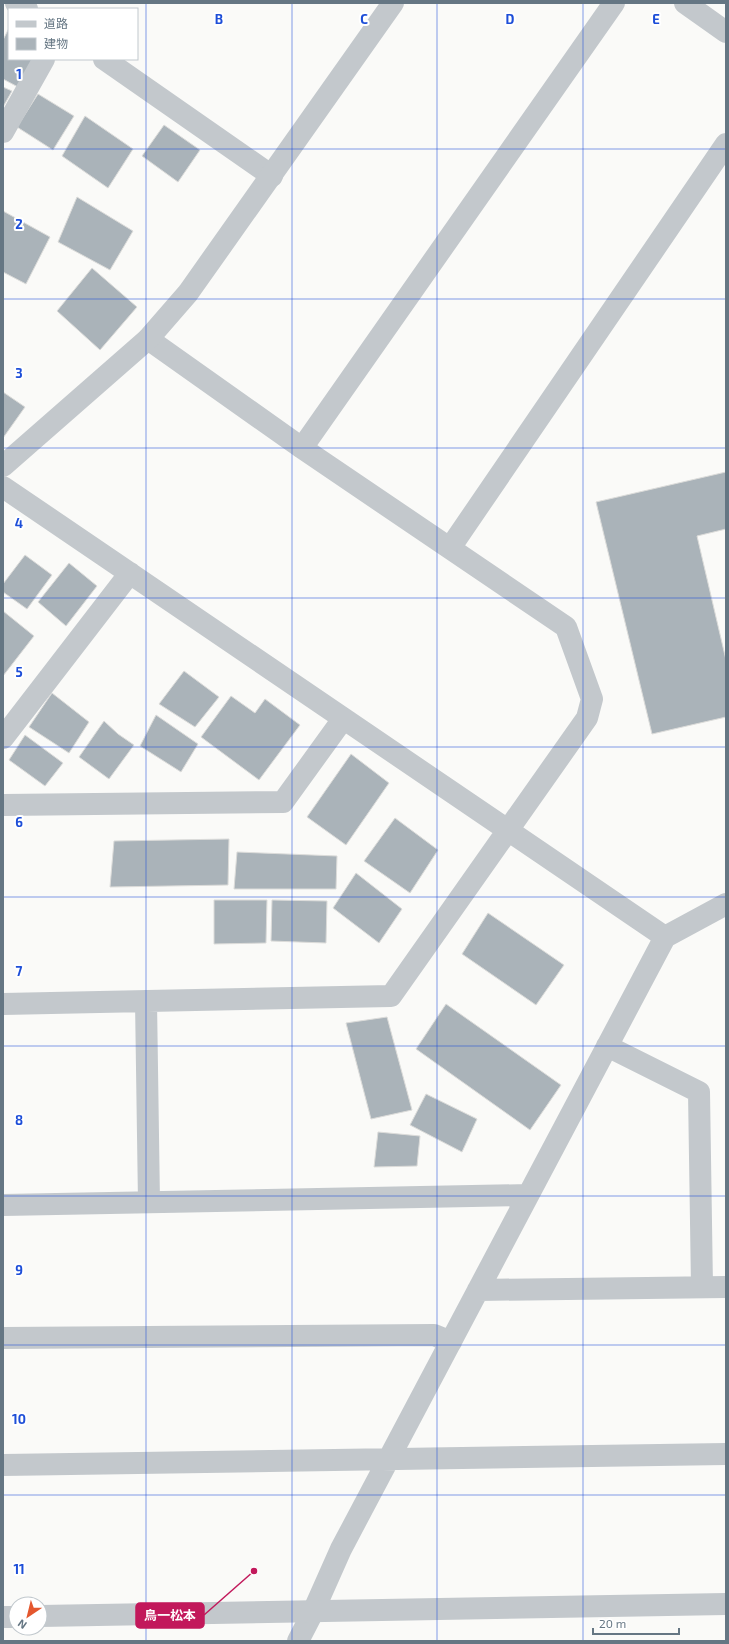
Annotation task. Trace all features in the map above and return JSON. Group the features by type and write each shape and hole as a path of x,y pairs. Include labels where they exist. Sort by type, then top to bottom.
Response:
{"street":[{"path":"3,466 148,339 188,293 393,3"},
{"path":"302,448 614,3"},
{"path":"685,3 726,32"},
{"path":"3,132 43,60"},
{"path":"105,60 272,176"},
{"path":"450,548 726,144"},
{"path":"3,1004 391,996 509,831 587,718 592,699 566,627 302,448 148,339"},
{"path":"3,487 664,937"},
{"path":"3,738 130,574"},
{"path":"3,805 283,802 343,719"},
{"path":"298,1641 313,1612 341,1549 664,937 726,904"},
{"path":"146,1001 149,1202"},
{"path":"607,1046 699,1092 702,1287"},
{"path":"3,1205 528,1195"},
{"path":"478,1290 726,1287"},
{"path":"3,1338 434,1335 451,1342"},
{"path":"3,1465 726,1454"},
{"path":"48,1616 726,1604"}],"building":[{"path":"8,30 8,60 32,60 18,87 3,79 3,40"},
{"path":"3,87 12,91 3,107"},
{"path":"38,94 74,116 53,150 17,127"},
{"path":"85,116 133,149 108,188 62,156"},
{"path":"164,125 200,150 178,182 142,156"},
{"path":"77,197 133,231 110,270 58,242"},
{"path":"3,211 50,237 26,284 3,272"},
{"path":"92,268 137,307 100,350 57,311"},
{"path":"3,392 25,407 3,438"},
{"path":"726,472 726,529 697,536 726,660 726,717 652,734 596,502"},
{"path":"25,555 52,575 27,609 3,592 3,584"},
{"path":"69,563 97,586 66,626 38,602"},
{"path":"3,611 34,636 3,676"},
{"path":"184,671 219,697 195,727 159,704"},
{"path":"52,693 89,722 69,753 29,727"},
{"path":"231,696 255,713 265,699 300,725 259,780 201,737"},
{"path":"156,715 198,744 181,772 140,746"},
{"path":"104,721 118,734 134,745 109,779 79,757"},
{"path":"25,735 63,763 45,786 9,760"},
{"path":"351,754 389,783 346,845 307,817"},
{"path":"395,818 438,850 410,893 364,861"},
{"path":"229,839 228,885 110,887 114,841"},
{"path":"237,852 337,856 336,889 234,889"},
{"path":"356,873 402,909 379,943 333,908"},
{"path":"214,900 267,900 266,943 214,944"},
{"path":"272,900 327,901 326,943 271,941"},
{"path":"488,913 564,965 536,1005 462,954"},
{"path":"446,1004 561,1085 530,1130 416,1049"},
{"path":"387,1017 412,1110 371,1119 346,1023"},
{"path":"426,1094 477,1119 462,1152 410,1125"},
{"path":"378,1132 420,1136 417,1166 374,1167"}],"place":[{"name":"鳥一松本","path":"254,1571"}]}
